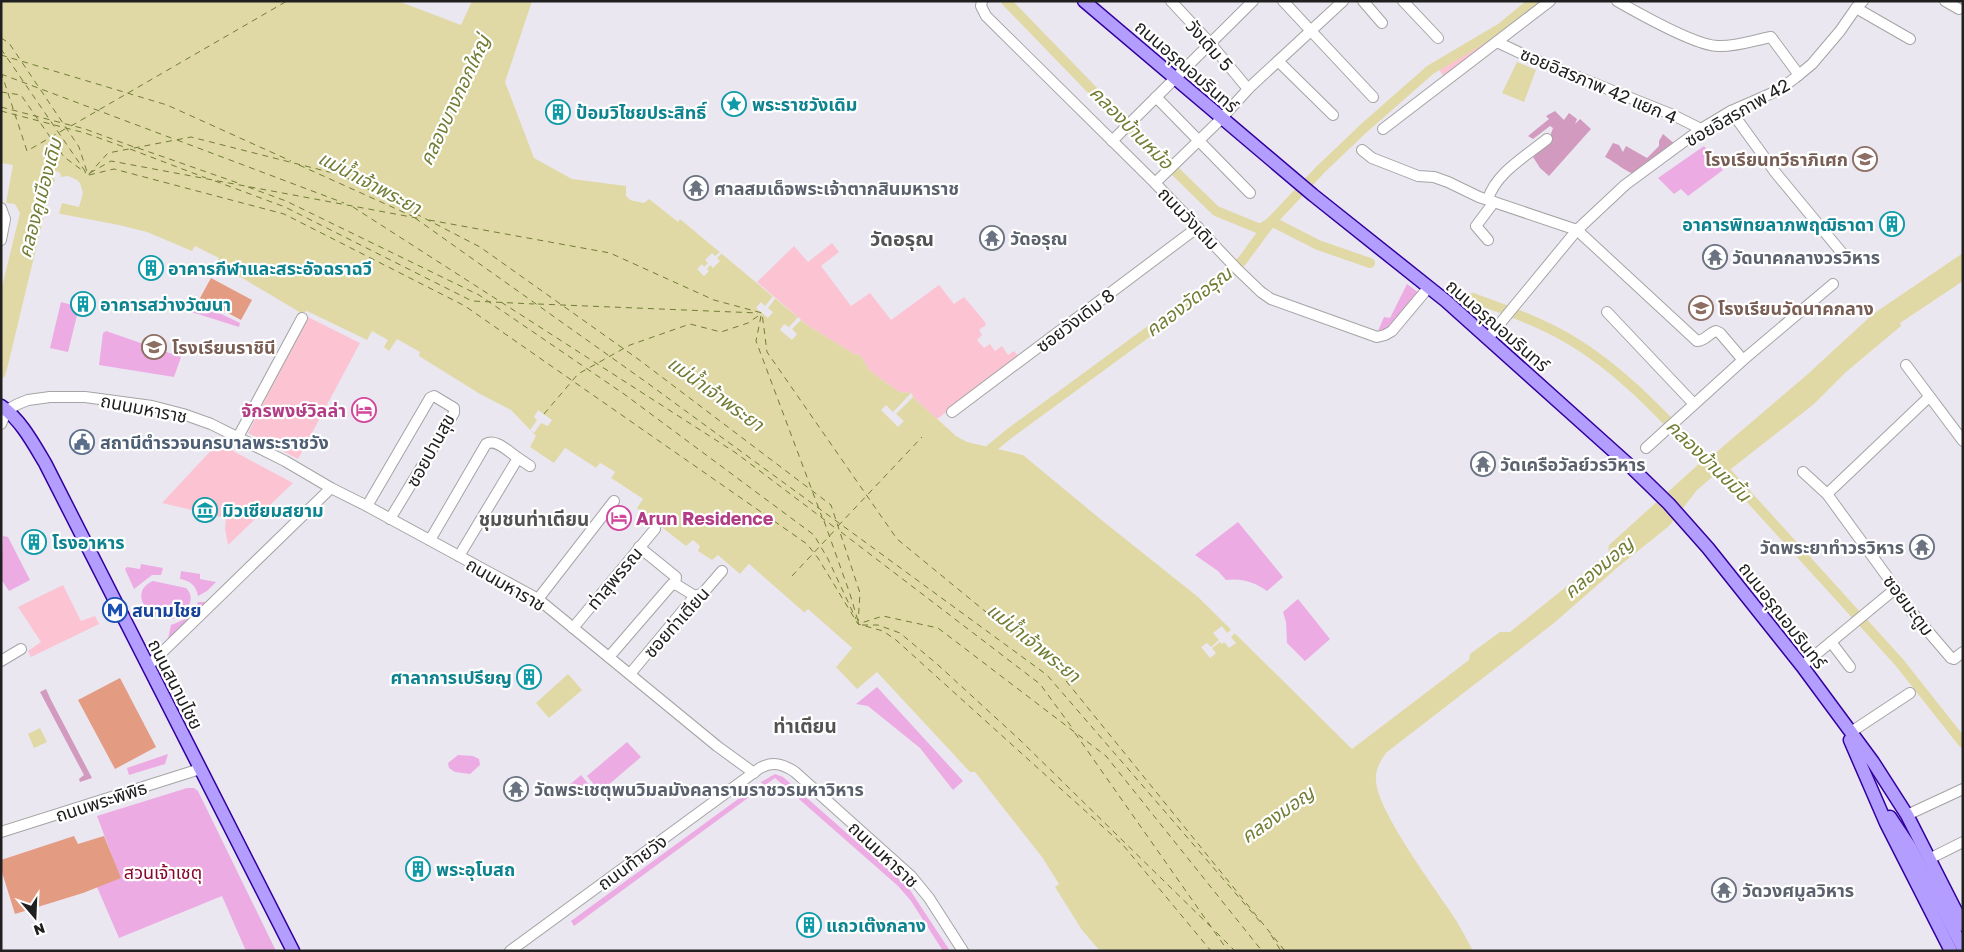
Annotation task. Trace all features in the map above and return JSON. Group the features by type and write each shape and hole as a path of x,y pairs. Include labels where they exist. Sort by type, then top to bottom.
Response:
{"main road":[{"name":"ถนนอรุณอมรินทร์","path":"1084,1 1296,182 1488,338 1669,504 1708,548 1802,666 1885,780 1907,815 1961,919"},
{"name":"ถนนสนามไชย","path":"4,408 26,432 45,463 294,951"},
{"name":"ถนนอรุณอมรินทร์","path":"1842,722 1905,862 1951,951"},
{"path":"1885,780 1910,847"},
{"path":"1870,787 1910,847 1963,948"}],"street":[{"name":"ถนนวังเดิม","path":"982,1 981,6 986,16 1155,183 1229,261 1261,292 1271,299 1377,337 1385,336 1392,331 1428,288"},
{"name":"วังเดิม 5","path":"1171,1 1210,43 1248,89"},
{"path":"1112,141 1253,1"},
{"path":"1283,1 1373,97"},
{"path":"1155,183 1222,119 1248,89 1343,1"},
{"path":"1363,1 1382,22"},
{"path":"1403,1 1438,38"},
{"path":"1383,129 1550,1"},
{"path":"1617,1 1684,35 1714,46 1726,46 1771,37 1799,75"},
{"path":"1945,1 1959,9"},
{"path":"1860,5 1910,39"},
{"name":"ซอยอิสรภาพ 42","path":"1488,338 1577,230 1625,186 1701,129 1731,112 1779,90 1799,75 1812,64 1860,5"},
{"name":"ซอยอิสรภาพ 42 แยก 4","path":"1497,42 1533,59 1673,115 1701,129"},
{"path":"1278,61 1333,115"},
{"path":"1156,97 1250,194"},
{"path":"1731,112 1774,172 1842,253"},
{"path":"1488,240 1476,226 1491,200 1495,186 1508,169 1546,139"},
{"path":"1362,150 1372,158 1418,176 1448,182 1491,200 1577,230 1697,341 1702,341 1716,331 1743,360"},
{"path":"1,240 5,219 2,208"},
{"name":"ซอยวังเดิม 8","path":"952,412 1198,227"},
{"path":"1646,448 1743,360 1833,284"},
{"path":"1607,312 1694,404"},
{"path":"238,438 302,318"},
{"path":"1906,365 1963,441"},
{"name":"ซอยปานสุข","path":"367,506 430,398 434,396 454,408 454,413 390,519"},
{"path":"1828,494 1929,396"},
{"name":"ถนนมหาราช","path":"4,408 38,397 86,397 152,406 183,414 285,461 331,488 538,599 717,746 754,773 767,764 775,763 786,766 795,772 911,876 929,898 963,951"},
{"path":"1,424 4,408"},
{"path":"430,540 486,444 495,442 530,466"},
{"path":"459,556 518,458"},
{"name":"ซอยมะตูม","path":"1803,472 1828,494 1909,609 1951,658 1954,659 1963,652"},
{"path":"148,666 331,488"},
{"path":"538,599 613,502"},
{"name":"ท่าสุพรรณ","path":"573,628 654,529"},
{"path":"639,548 676,577 675,584"},
{"name":"ซอยท่าเตียน","path":"630,674 695,596 703,593 722,571"},
{"path":"609,657 672,584 675,584"},
{"path":"675,584 695,596"},
{"path":"1802,666 1895,589"},
{"path":"1830,642 1850,668"},
{"path":"2,658 20,648"},
{"path":"1851,732 1910,693"},
{"name":"ถนนพระพิพิธ","path":"1,832 200,769"},
{"name":"ถนนท้ายวัง","path":"510,951 754,773"},
{"path":"1907,815 1963,789"},
{"path":"1929,859 1963,842"}],"green space":[{"path":"1704,146 1723,170 1688,196 1681,189 1674,194 1658,178"},
{"path":"1407,284 1419,293 1387,329 1378,331 1384,317 1390,318"},
{"path":"188,298 240,323 239,327 182,309"},
{"path":"61,302 79,307 68,352 50,348"},
{"path":"106,331 181,357 174,377 99,365 103,333"},
{"path":"1238,522 1283,577 1267,591 1248,581 1226,580 1218,571 1195,555"},
{"path":"3,536 8,537 30,580 9,591 1,579"},
{"path":"141,564 163,568 161,575 152,575 134,589 125,569 127,567 140,569"},
{"path":"181,571 200,574 200,579 216,582 207,591 198,596 192,584 180,579"},
{"path":"153,581 188,590 190,603 181,615 171,619 160,618 151,613 144,605 141,596 144,588"},
{"path":"1298,599 1330,639 1305,661 1287,643 1286,622 1283,612"},
{"path":"198,602 209,602 168,639 171,625 191,614"},
{"path":"877,687 963,781 953,790 920,748 868,706 856,704"},
{"path":"627,742 641,757 600,792 587,776"},
{"path":"168,754 165,764 129,775 127,768"},
{"path":"458,755 473,756 479,759 480,765 470,774 455,772 449,768 448,763"},
{"path":"775,774 783,777 908,887 950,951 943,951 911,901 898,886 775,778 764,786 761,782"},
{"path":"581,775 591,787 573,793 567,787"},
{"path":"756,786 760,789 574,926 571,921"},
{"name":"สวนเจ้าเชตุ","path":"187,788 194,788 198,791 276,951 246,951 222,896 119,938 97,887 120,877 97,816"}],"shaded area":[{"path":"1510,20 1515,27 1445,79 1437,66"},
{"path":"1555,111 1564,120 1569,113 1577,119 1575,124 1580,119 1591,129 1549,176 1540,168 1533,157 1547,145 1553,128 1550,126 1533,139 1528,136 1549,119 1546,116"},
{"path":"1663,134 1676,145 1637,175 1605,157 1613,143 1619,145 1623,152 1626,146 1647,158 1659,146 1659,141"},
{"path":"832,243 839,252 821,266 851,306 870,293 891,320 939,285 954,304 964,297 985,322 986,325 979,330 982,335 977,340 984,348 990,344 995,351 1002,346 1008,355 1014,351 1019,357 937,419 911,393 899,392 870,371 860,355 854,354 807,325 757,282 794,246 808,262"},
{"path":"211,278 252,300 241,320 200,298"},
{"path":"308,317 360,343 298,459 248,433"},
{"path":"218,443 293,483 228,545 225,529 226,518 162,503"},
{"path":"63,585 81,621 95,616 99,624 31,657 28,651 41,642 18,607"},
{"path":"120,678 156,747 115,769 78,700"},
{"path":"46,689 92,778 80,782 79,779 84,775 40,692"},
{"path":"74,836 78,844 104,836 121,878 83,893 15,914 1,869 1,860"}],"water":[{"path":"1,1 398,1 461,25 472,1 532,1 505,82 534,158 572,179 626,186 626,196 630,200 644,203 649,199 678,222 680,219 807,325 854,354 860,355 870,371 899,392 911,393 916,400 956,436 967,442 1023,455 1198,597 1352,749 1469,660 1470,654 1500,632 1510,632 1608,553 1609,545 1700,463 1706,461 1809,373 1873,314 1963,253 1963,281 1900,323 1901,326 1846,372 1814,404 1722,476 1717,473 1697,490 1669,526 1618,567 1554,623 1387,752 1376,772 1379,793 1385,809 1407,848 1455,919 1473,951 1100,951 1082,930 1055,887 1059,884 1042,857 975,772 970,772 877,672 857,689 836,667 852,648 808,610 805,613 749,564 740,574 718,555 712,560 698,551 700,546 693,540 686,546 637,508 643,499 611,478 615,472 600,463 596,468 565,448 554,463 530,447 536,436 511,410 480,394 419,356 420,352 397,339 389,351 384,347 388,340 372,331 367,340 307,311 301,313 244,279 216,265 219,258 195,246 192,251 147,232 45,211 8,365 5,376 1,380 1,291 20,213 15,204 6,203 13,165 1,163"},
{"path":"1517,62 1536,70 1524,102 1502,93"},
{"path":"568,674 582,690 549,718 536,703"},
{"path":"40,728 47,742 34,748 28,734"}],"pier":[{"path":"57,171 61,177 68,176 77,180 83,193 79,207 62,203 59,214 45,211 51,187 55,180 52,175"},
{"path":"720,252 722,253 717,258 720,261 713,268 710,265 707,269 709,271 704,276 697,269 702,264 704,267 708,263 705,260 712,253 715,256"},
{"path":"773,296 775,299 768,308 773,312 768,318 756,308 761,302 765,306"},
{"path":"798,317 801,320 792,329 797,334 792,340 780,330 784,324 789,327"},
{"path":"911,393 913,397 896,414 904,421 898,427 881,410 886,405 893,412"},
{"path":"538,410 552,420 548,426 541,423 534,433 530,430 537,420 534,417"},
{"path":"565,448 596,468 600,463 615,472 611,478 643,499 635,510 634,507 640,499 609,480 611,473 601,466 595,470 566,451 556,464 553,465"},
{"path":"749,564 804,613 808,609 852,648 836,667 834,665 849,648 809,613 806,616 803,615 749,568 741,576 738,576"},
{"path":"1222,626 1227,633 1233,628 1236,632 1231,637 1236,643 1229,648 1224,642 1222,644 1220,642 1212,648 1216,653 1210,658 1201,647 1207,643 1211,647 1219,640 1213,633"}],"waterway":[{"name":"คลองบ้านหม้อ","path":"1006,1 1098,96 1216,211 1260,229 1270,223"},
{"name":"คลองวัดอรุณ","path":"982,456 1010,433 1230,272 1242,261 1270,223 1321,169 1363,129 1430,70 1501,28 1534,1"},
{"name":"คลองบ้านขมิ้น","path":"1270,223 1275,223 1318,245 1370,263"},
{"name":"คลองบ้านขมิ้น","path":"1473,298 1546,327 1588,351 1642,395 1706,461 1719,464 1899,662 1963,743"}],"ferry route":[{"path":"71,126 287,1"},
{"path":"1,38 9,43 79,147 88,175 108,153 191,137 341,175 480,247 638,359 831,505 860,593 858,624 883,616 938,628 1106,756 1262,951"},
{"path":"1,49 87,174"},
{"path":"1,55 167,105 291,161"},
{"path":"1,72 27,151 65,129"},
{"path":"1,74 174,139"},
{"path":"1,92 21,95 64,157 86,173"},
{"path":"1,107 85,129 134,147"},
{"path":"1,111 85,133 127,148"},
{"path":"177,140 344,203"},
{"path":"138,148 238,183"},
{"path":"130,149 206,178"},
{"path":"90,173 111,161 422,219"},
{"path":"299,165 412,216"},
{"path":"89,175 114,169 284,214 465,306 807,544 818,558 858,624 883,631 896,640 1123,845 1211,951"},
{"path":"215,181 285,207 472,301 534,304"},
{"path":"248,187 286,201 479,295 624,394 814,535 828,559 856,619"},
{"path":"353,207 736,453 838,530"},
{"path":"415,218 646,382 1047,675 1262,924"},
{"path":"429,220 610,253 714,300 762,313 767,352 897,539 1058,671 1285,951"},
{"path":"538,304 758,313"},
{"path":"544,414 578,374 630,345 690,324 721,332 748,323 761,314"},
{"path":"761,316 756,341 822,517"},
{"path":"838,526 922,437"},
{"path":"824,521 858,621"},
{"path":"792,576 836,529"},
{"path":"841,532 1040,684 1073,729"},
{"path":"862,625 878,625 900,633 937,664 1020,740 1212,928"},
{"path":"1075,733 1228,951"},
{"path":"1216,932 1235,951"},
{"path":"1271,935 1281,951"}],"place":[{"name":"พระราชวังเดิม","path":"734,104"},
{"name":"ป้อมวิไชยประสิทธิ์","path":"558,112"},
{"name":"โรงเรียนทวีธาภิเศก","path":"1865,159"},
{"name":"ศาลสมเด็จพระเจ้าตากสินมหาราช","path":"696,188"},
{"name":"อาคารพิทยลาภพฤฒิธาดา","path":"1892,224"},
{"name":"วัดอรุณ","path":"992,238"},
{"name":"วัดนาคกลางวรวิหาร","path":"1715,257"},
{"name":"อาคารกีฬาและสระอัจฉราฉวี","path":"151,268"},
{"name":"อาคารสว่างวัฒนา","path":"83,304"},
{"name":"โรงเรียนวัดนาคกลาง","path":"1701,308"},
{"name":"โรงเรียนราชินี","path":"154,347"},
{"name":"จักรพงษ์วิลล่า","path":"364,410"},
{"name":"สถานีตำรวจนครบาลพระราชวัง","path":"82,442"},
{"name":"วัดเครือวัลย์วรวิหาร","path":"1483,464"},
{"name":"มิวเซียมสยาม","path":"205,510"},
{"name":"Arun Residence","path":"619,518"},
{"name":"โรงอาหาร","path":"34,542"},
{"name":"วัดพระยาทําวรวิหาร","path":"1922,547"},
{"name":"สนามไชย","path":"115,610"},
{"name":"ศาลาการเปรียญ","path":"529,677"},
{"name":"วัดพระเชตุพนวิมลมังคลารามราชวรมหาวิหาร","path":"516,789"},
{"name":"พระอุโบสถ","path":"418,869"},
{"name":"วัดวงศมูลวิหาร","path":"1724,890"},
{"name":"แถวเต๊งกลาง","path":"809,925"}],"district":[{"name":"วัดอรุณ","path":"902,238"},
{"name":"ชุมชนท่าเตียน","path":"534,518"},
{"name":"ท่าเตียน","path":"805,725"}],"water label":[{"name":"คลองบางกอกใหญ่","path":"454,100"},
{"name":"แม่น้ำเจ้าพระยา","path":"370,182"},
{"name":"คลองคูเมืองเดิม","path":"39,198"},
{"name":"แม่น้ำเจ้าพระยา","path":"716,393"},
{"name":"คลองมอญ","path":"1598,567"},
{"name":"แม่น้ำเจ้าพระยา","path":"1034,642"},
{"name":"คลองมอญ","path":"1277,814"}]}
